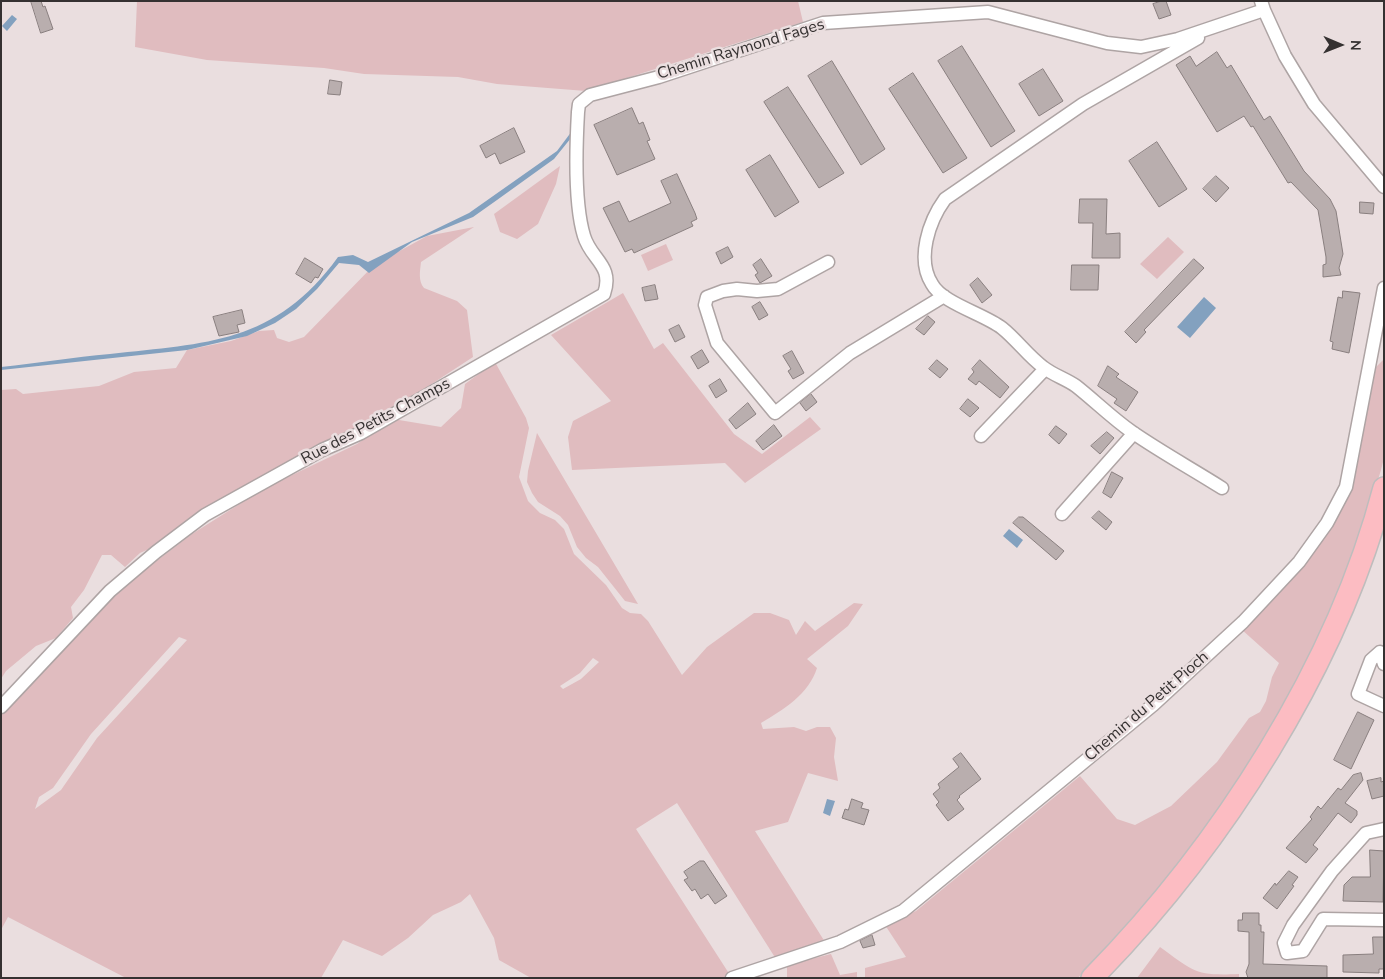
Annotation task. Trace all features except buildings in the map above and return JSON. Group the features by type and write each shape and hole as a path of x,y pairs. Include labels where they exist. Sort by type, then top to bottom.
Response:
{"highway":[{"path":"1092,978 1163,899 1202,850 1236,802 1294,706 1340,612 1374,524 1384,488"}],"street":[{"name":"Chemin Raymond Fages","path":"590,94 658,77 823,23 988,12 1130,47 1152,46 1220,26 1262,6"},
{"path":"1262,6 1285,56 1314,104 1384,187"},
{"path":"1220,26 1083,104 944,199 934,213 928,232 925,260 926,274 933,286 944,296 1003,329 1044,368 1075,386 1134,433 1222,488"},
{"name":"Rue des Petits Champs","path":"1,707 110,591 156,552 205,515 307,459 361,433 604,294 608,284 607,273 587,247 579,217 578,112 579,104 590,94"},
{"path":"828,262 778,288 757,291 737,289 723,291 707,297 705,305 717,343 774,413 850,354 944,296"},
{"name":"Chemin du Petit Pioch","path":"732,978 840,942 902,911 1153,705 1249,615 1299,562 1327,523 1346,488 1384,288"},
{"path":"981,436 1044,368"},
{"path":"1062,514 1134,433"},
{"path":"1384,664 1380,652 1371,660 1358,694 1384,706"},
{"path":"1384,828 1366,833 1332,871 1293,925 1284,943 1287,952 1303,951 1323,919 1384,920"}],"shaded area":[{"path":"137,1 798,1 803,22 586,91 497,84 458,77 364,74 324,68 207,60 135,47"},
{"path":"560,166 556,184 538,224 517,239 500,232 494,214"},
{"path":"474,227 421,262 420,276 424,288 457,301 467,310 473,357 366,427 167,541 140,553 125,567 111,555 102,555 84,590 71,607 73,618 56,638 36,646 6,671 1,679 1,390 16,389 23,394 99,386 134,372 176,368 187,350 231,341 259,331 274,330 277,338 289,342 304,337 374,265 427,236"},
{"path":"1168,237 1184,252 1157,279 1140,264"},
{"path":"666,244 673,260 648,271 641,255"},
{"path":"623,293 654,349 663,343 734,434 762,454 810,417 821,429 745,483 725,463 572,470 568,437 573,421 611,401 551,335"},
{"path":"1384,359 1384,458 1361,535 1323,629 1292,692 1241,778 1168,878 1078,978 865,978 865,968 906,957 885,925 916,911 1080,776 1117,819 1135,825 1171,806 1217,762 1249,718 1260,712 1266,701 1272,677 1279,663 1241,629 1295,575 1315,550 1337,513 1374,369"},
{"path":"495,362 526,418 529,428 519,477 528,501 540,513 555,520 564,529 574,554 606,585 622,608 630,613 641,614 648,621 682,675 707,647 754,613 770,613 789,620 796,635 805,621 815,631 854,603 863,604 848,626 807,659 817,668 808,686 802,693 778,713 761,723 763,729 794,727 806,731 817,727 830,727 836,738 834,757 838,781 808,773 788,822 755,831 825,942 776,959 677,803 636,829 730,975 722,978 531,978 499,960 494,938 470,894 461,902 433,915 408,938 382,956 343,940 321,978 126,978 8,917 1,930 1,714 5,708 113,594 192,534 265,488 357,444 393,419 441,427 461,408 465,384","holes":["179,637 187,640 97,738 61,790 35,809 39,797 53,788 91,734","593,658 599,662 581,679 563,689 560,686 580,673"]},
{"path":"537,433 638,604 625,601 598,567 586,558 577,547 568,525 560,516 538,502 532,493 527,482"},
{"path":"1160,947 1196,971 1213,974 1239,974 1239,978 1137,978"},
{"path":"831,954 840,975 857,972 857,978 787,978 787,965"}],"water":[{"path":"12,15 17,19 7,31 2,26"},
{"path":"575,127 575,133 554,159 473,217 412,242 369,273 359,265 339,263 317,289 296,309 275,323 247,336 187,350 1,370 1,367 208,341 237,334 264,323 289,307 314,286 338,257 353,255 368,262 469,213 557,151"},
{"path":"1204,297 1216,308 1190,338 1177,327"},
{"path":"1009,529 1023,540 1017,548 1003,536"},
{"path":"827,799 835,801 830,816 823,813"}]}
